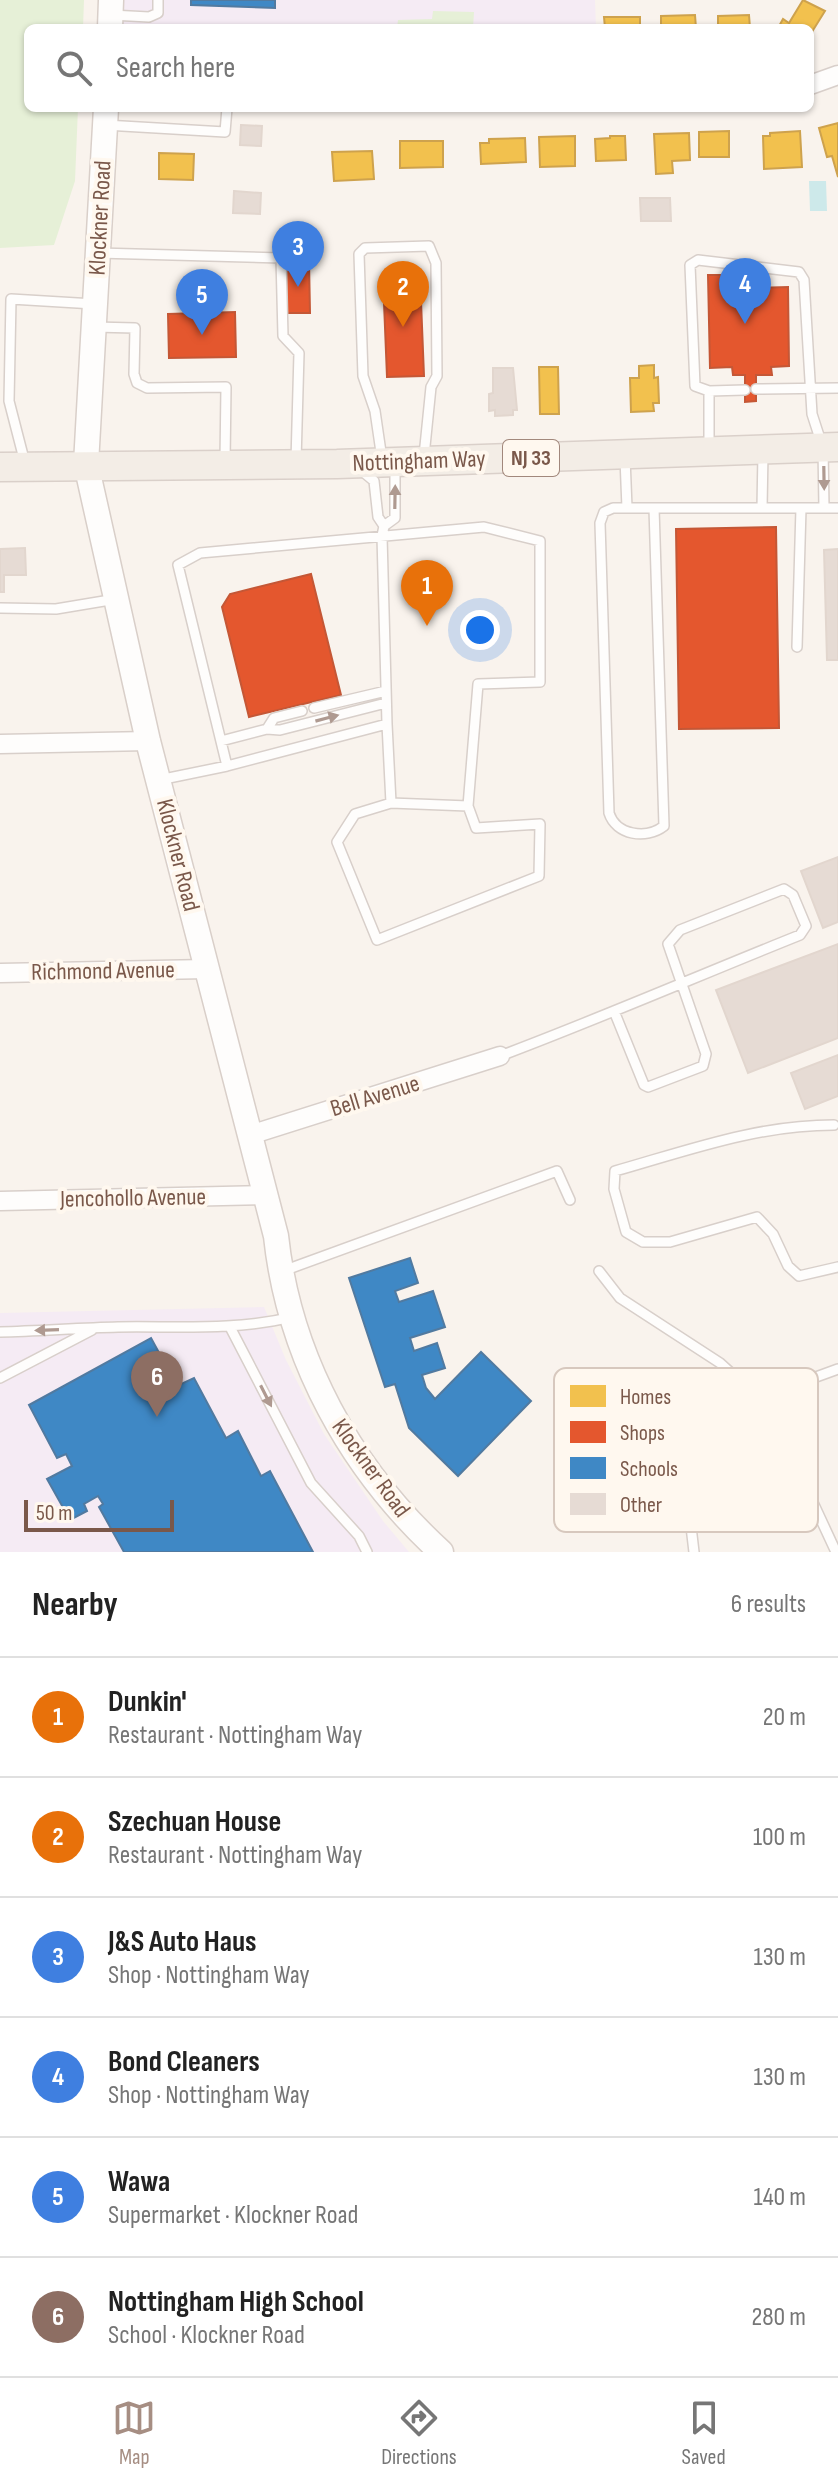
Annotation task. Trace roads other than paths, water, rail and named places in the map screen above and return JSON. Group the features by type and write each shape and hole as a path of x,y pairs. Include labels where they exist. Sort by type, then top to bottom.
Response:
{"main road":[{"name":"Klockner Road","path":"106,116 86,464 148,741 276,1236 280,1272 316,1384 349,1441 383,1490 414,1527 441,1552"},
{"name":"Nottingham Way","path":"13,467 354,464 831,447"}],"street":[{"path":"814,84 838,75"},
{"path":"0,744 148,741"},
{"name":"Richmond Avenue","path":"0,973 207,969"},
{"name":"Bell Avenue","path":"250,1135 500,1056"},
{"name":"Jencohollo Avenue","path":"0,1201 265,1195"}],"lane":[{"path":"111,14 149,17 158,13 158,0"},
{"path":"106,116 225,132 227,112"},
{"path":"383,531 395,518 389,463 363,376 359,254 365,248 429,246 436,263 437,376 431,387 424,461"},
{"path":"98,253 281,258 283,336 299,353 296,464"},
{"path":"824,508 831,447 812,414 812,388 804,280 799,272 698,260 690,265 695,386 709,391 812,388 838,388"},
{"path":"13,467 5,299 94,316 135,328 134,374 137,383 147,388 226,387 225,464"},
{"path":"709,391 709,452"},
{"path":"762,508 763,450"},
{"path":"625,454 627,508"},
{"path":"354,464 374,481 378,517 383,531 391,803"},
{"path":"654,508 664,826 657,831 622,832 612,822 609,813 600,523 604,512 613,508 654,508 762,508 801,508 824,508 838,508"},
{"path":"797,647 801,508"},
{"path":"227,766 178,565 200,553 383,531 484,527 540,541 540,682 478,684 468,806 476,828 540,824 539,876 377,940 337,842 355,814 391,803 468,806"},
{"path":"0,608 56,609 116,599"},
{"path":"314,708 386,691"},
{"path":"221,741 267,729 280,730 386,703"},
{"path":"267,729 274,718 302,711"},
{"path":"159,780 227,766 387,724"},
{"path":"500,1056 614,1011 682,982 800,935 806,926 793,895 784,889 680,930 668,944 682,982 706,1054 703,1066 648,1087 644,1085 614,1011"},
{"path":"837,1128 797,1125 764,1130 615,1171 614,1189 626,1232 643,1242 670,1242 757,1217 773,1234 788,1266 799,1276 838,1267"},
{"path":"280,1272 557,1171 570,1200"},
{"path":"599,1271 620,1298 726,1368"},
{"path":"0,1332 230,1327 266,1324 292,1317"},
{"path":"230,1327 311,1483 359,1536 367,1552"},
{"path":"0,1378 95,1328"},
{"path":"818,1376 838,1369"},
{"path":"818,1513 836,1552"},
{"path":"692,1532 694,1552"}],"water":[{"path":"809,181 826,181 827,211 810,211"}],"place":[{"name":"J&S Auto Haus","path":"298,287"},
{"name":"Bond Cleaners","path":"745,324"},
{"name":"Szechuan House","path":"403,327"},
{"name":"Wawa","path":"202,335"},
{"name":"Dunkin'","path":"427,626"},
{"name":"Nottingham High School","path":"157,1417"}]}
